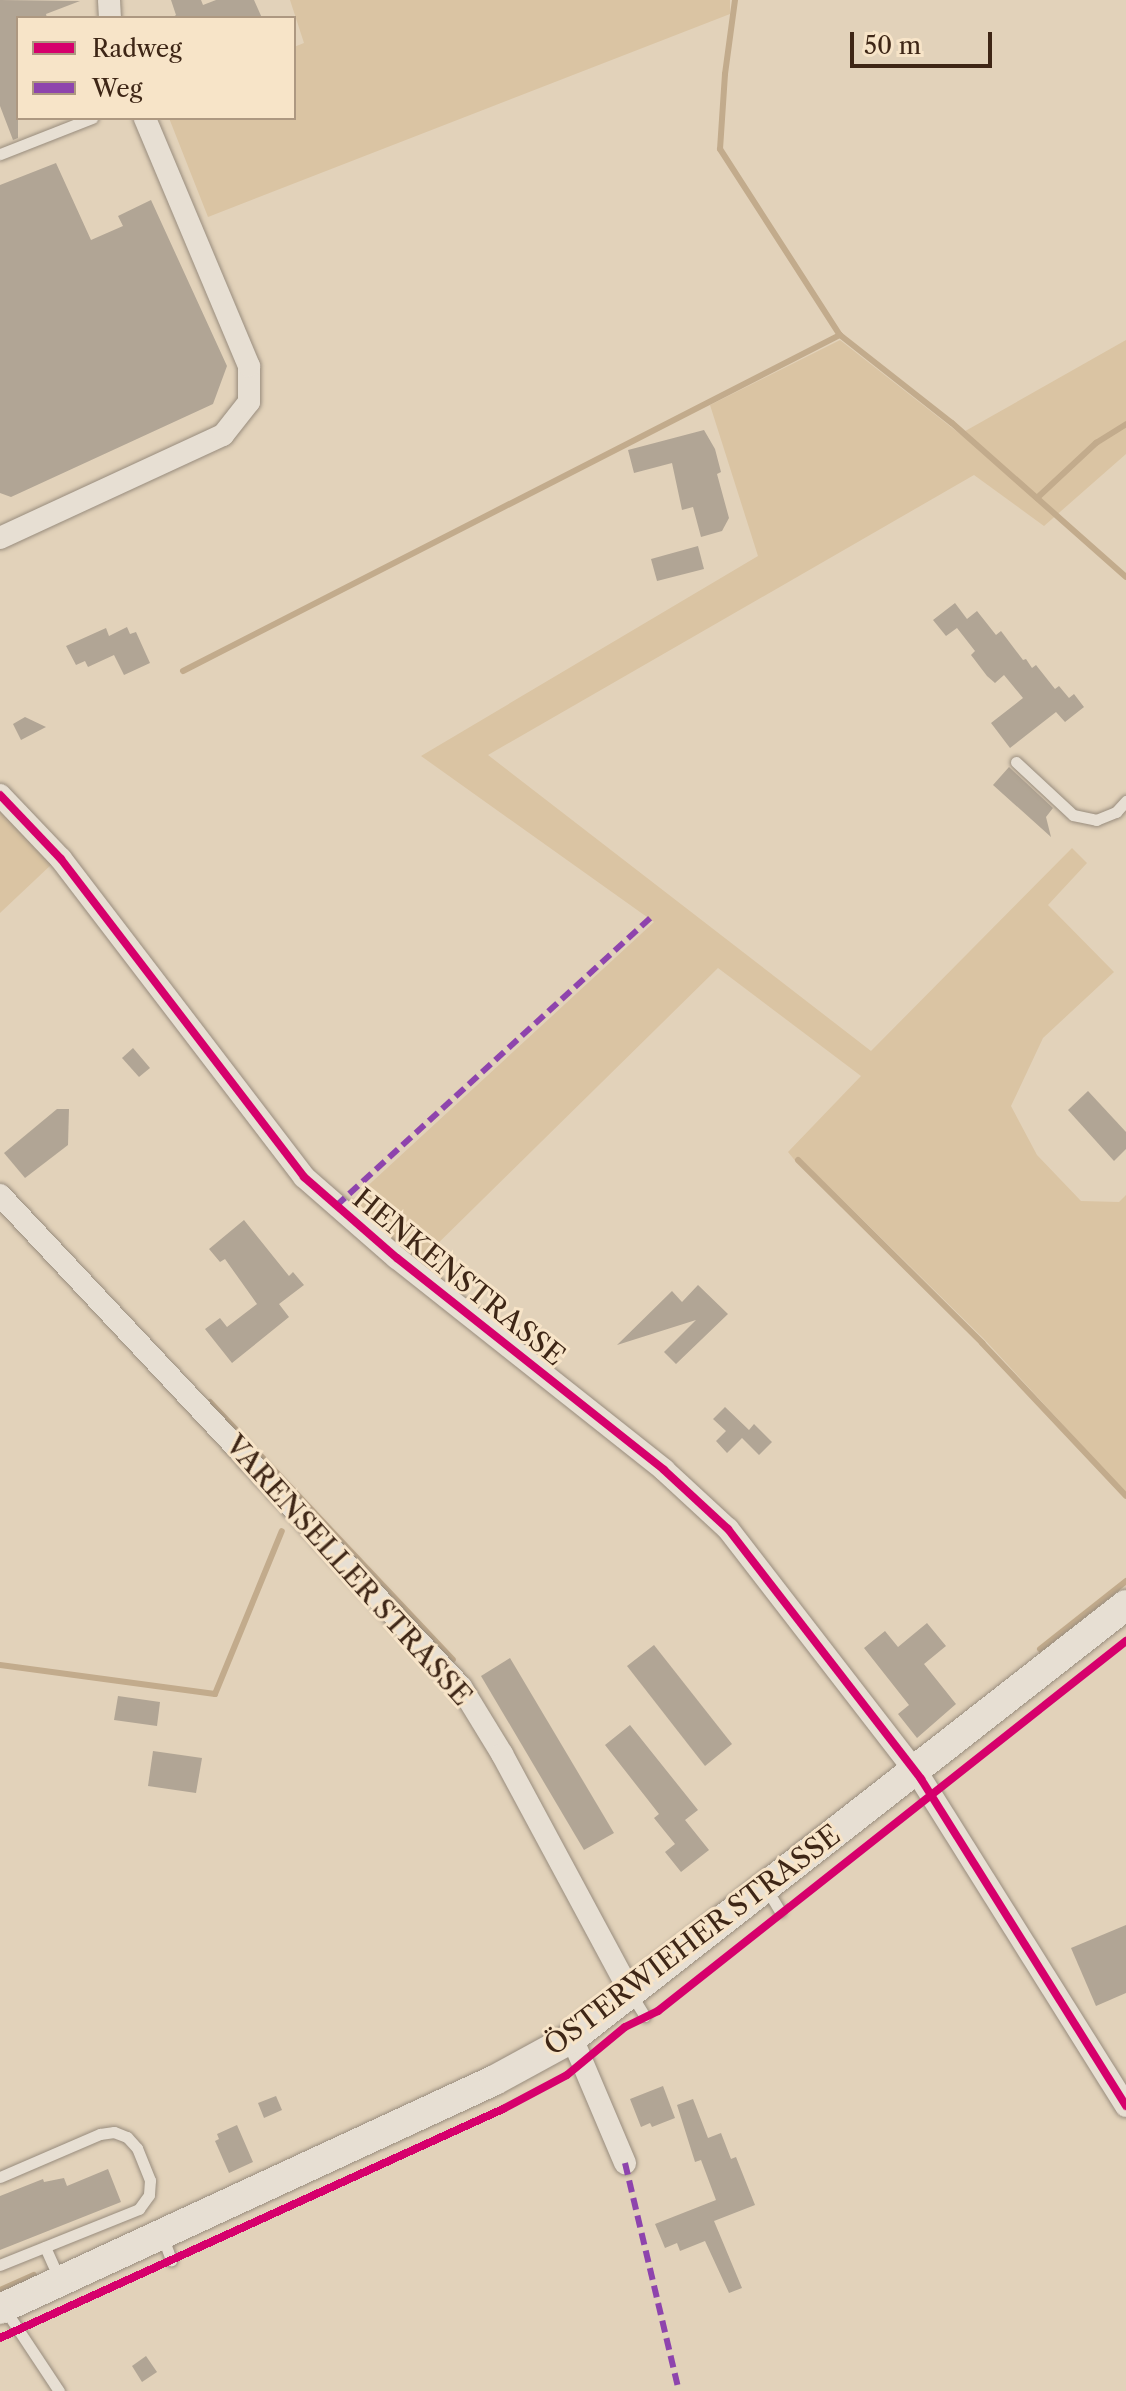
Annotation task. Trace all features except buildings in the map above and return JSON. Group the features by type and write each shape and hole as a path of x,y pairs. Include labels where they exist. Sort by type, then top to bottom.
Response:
{"street":[{"path":"0,538 223,435 249,402 249,366 146,120"},
{"name":"HENKENSTRASSE","path":"0,795 61,859 304,1177 386,1249 703,1504 737,1541 914,1769 1126,2106"},
{"name":"VARENSELLER STRASSE","path":"0,1195 461,1687 502,1754 638,2005"},
{"name":"ÖSTERWIEHER STRASSE","path":"2,2308 60,2281 166,2247 638,2005 773,1900 914,1769 1126,1605"},
{"path":"572,2038 625,2163"}],"lane":[{"path":"0,154 87,120"},
{"path":"1016,762 1073,815 1096,820 1116,812 1126,801"},
{"path":"0,2177 100,2134 114,2132 127,2137 137,2148 150,2180 146,2203 0,2265"},
{"path":"45,2247 60,2281"},
{"path":"2,2308 59,2391"}],"shaded area":[{"path":"290,0 730,0 730,14 208,217 170,120 296,120 296,46 304,43"},
{"path":"840,340 960,434 1126,340 1126,454 1044,526 974,475 488,755 871,1051 1072,848 1087,863 1048,905 1114,972 1043,1038 1011,1106 1037,1155 1081,1201 1119,1202 1126,1195 1126,1493 984,1339 801,1159 797,1163 788,1152 861,1076 718,968 419,1262 348,1204 654,922 421,756 758,556 710,405"},
{"path":"0,809 53,863 0,913"}],"waterway":[{"path":"735,0 725,74 720,149 840,335 952,423 1126,577"},
{"path":"183,671 840,335"},
{"path":"1037,498 1096,443 1126,424"},
{"path":"798,1160 982,1343 1126,1496"},
{"path":"210,1402 453,1660"},
{"path":"0,1665 215,1694 282,1531"},
{"path":"1040,1649 1126,1581"},
{"path":"0,2290 34,2275"}],"marked path":[{"path":"336,1206 655,914"},
{"path":"625,2163 679,2391"}],"cycle path":[{"path":"0,795 61,859 304,1177 397,1258 664,1470 728,1529 921,1779 1126,2106"},
{"path":"0,2338 503,2109 567,2075 625,2027 658,2011 1126,1641"}]}
